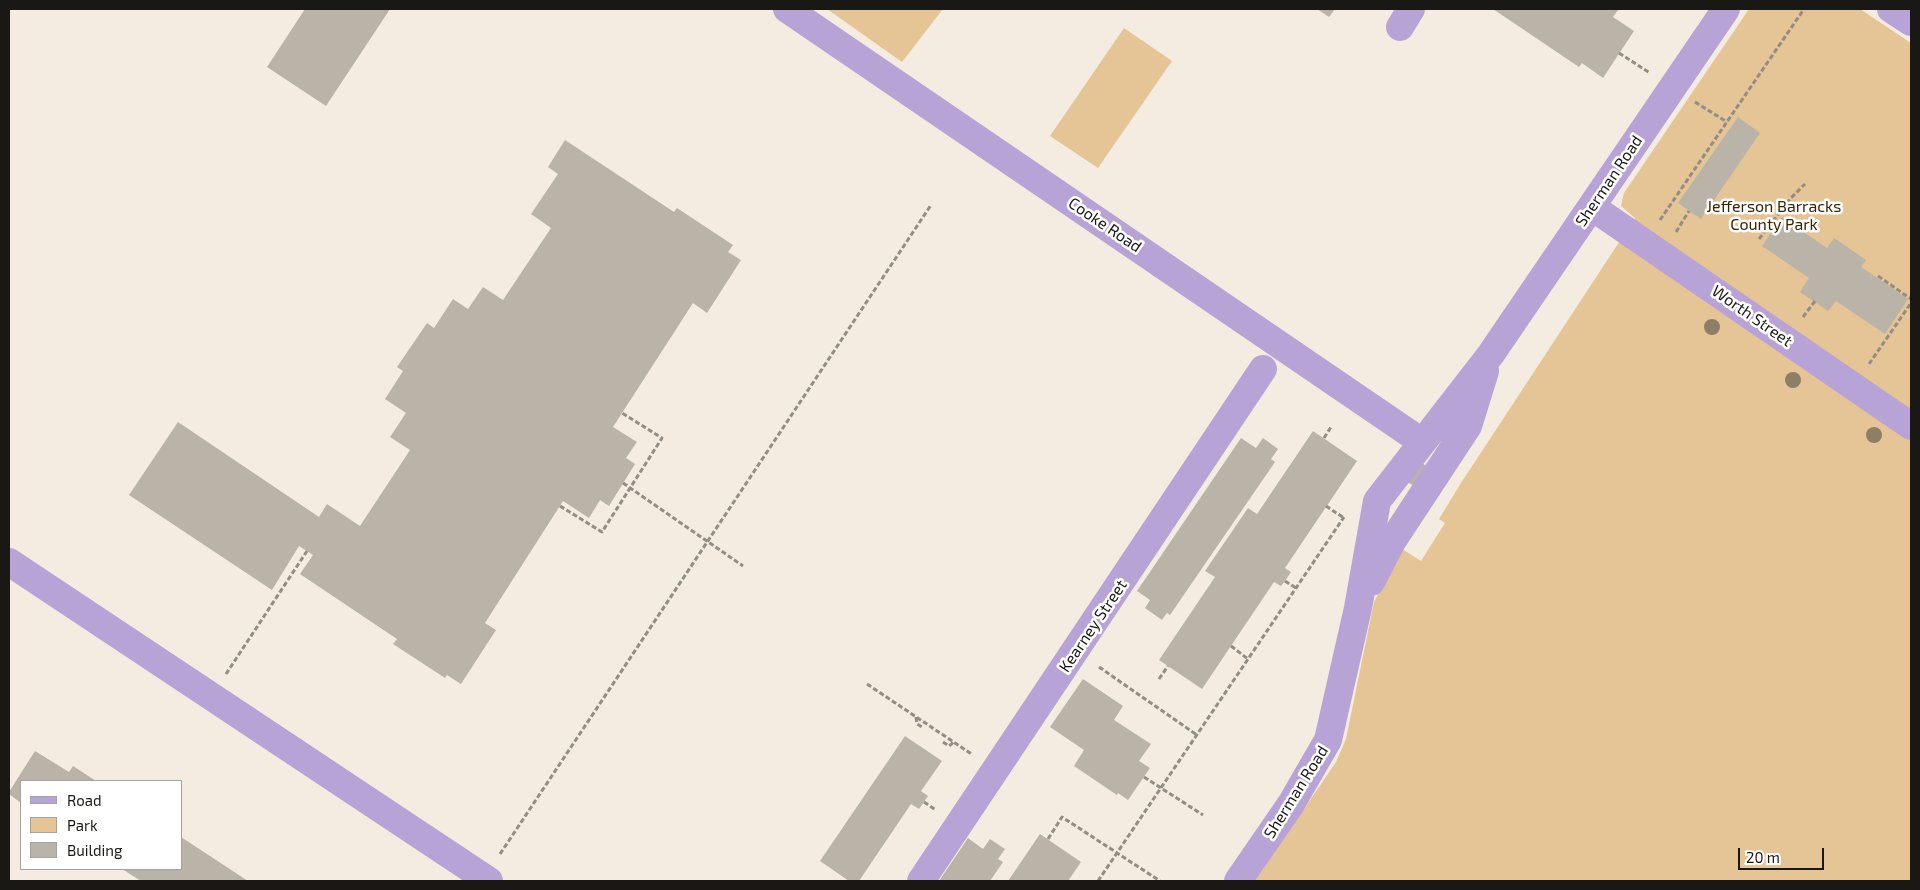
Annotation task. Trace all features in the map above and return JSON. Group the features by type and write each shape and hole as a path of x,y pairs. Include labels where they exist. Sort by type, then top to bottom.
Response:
{"street":[{"name":"Cooke Road","path":"788,9 1422,442"},
{"name":"Sherman Road","path":"1491,354 1726,9"},
{"path":"1891,9 1911,22"},
{"name":"Worth Street","path":"1592,207 1910,421"},
{"path":"1358,608 1377,501 1491,354"},
{"path":"1358,608 1392,543 1468,426 1491,354"},
{"name":"Kearney Street","path":"921,881 1263,370"},
{"path":"9,562 486,880"},
{"name":"Sherman Road","path":"1238,881 1291,804 1328,740 1358,608"}],"path":[{"path":"1659,222 1804,9"},
{"path":"1759,239 1791,198 1805,184"},
{"path":"486,880 931,205"},
{"path":"1674,234 1689,211"},
{"path":"1767,229 1771,232"},
{"path":"1878,276 1911,298"},
{"path":"1801,320 1814,302"},
{"path":"1868,366 1911,303"},
{"path":"560,506 602,532 662,438 622,413"},
{"path":"1324,438 1331,427"},
{"path":"623,484 743,566"},
{"path":"1326,506 1344,518"},
{"path":"1098,881 1348,511"},
{"path":"211,696 307,551"},
{"path":"1285,581 1296,588"},
{"path":"1231,646 1248,659"},
{"path":"1076,651 1197,735"},
{"path":"1159,679 1168,666"},
{"path":"867,684 996,770"},
{"path":"916,717 917,724 922,727"},
{"path":"943,742 950,746 954,742"},
{"path":"1144,777 1203,815"},
{"path":"924,802 940,813"},
{"path":"1048,840 1062,817 1160,881"}],"green space":[{"path":"827,9 943,9 902,62"},
{"name":"Jefferson Barracks County Park","path":"1749,9 1860,9 1911,43 1911,881 1255,881 1336,762 1346,739 1374,602 1402,549 1421,561 1445,523 1439,519 1461,483 1635,218 1621,206 1624,193"},
{"path":"1124,28 1172,61 1098,168 1050,136"}],"building":[{"path":"305,9 390,9 326,106 267,67"},
{"path":"1317,9 1335,9 1329,17"},
{"path":"1493,9 1616,9 1618,10 1613,17 1634,31 1603,78 1582,63 1579,67"},
{"path":"1738,117 1760,133 1701,219 1678,203"},
{"path":"565,140 674,212 677,208 733,245 728,252 741,260 707,313 693,303 613,427 637,442 626,458 635,464 609,506 600,500 589,518 563,501 485,623 496,630 461,684 447,675 445,678 393,644 397,639 300,574 313,555 299,546 272,590 129,495 178,422 319,517 327,504 360,526 410,450 390,437 406,413 385,399 403,371 397,367 427,323 434,328 453,299 468,309 483,287 503,300 551,228 531,214 558,174 548,167"},
{"path":"1782,217 1827,248 1834,238 1866,260 1861,267 1908,299 1885,334 1836,301 1828,311 1800,292 1809,278 1762,246"},
{"path":"1313,431 1357,461 1285,568 1291,572 1285,581 1281,586 1274,582 1202,689 1159,660 1215,577 1205,571 1248,508 1257,514"},
{"path":"1241,438 1256,448 1263,438 1278,449 1271,459 1275,462 1170,615 1167,613 1162,620 1145,608 1150,600 1137,591"},
{"path":"1418,460 1432,470 1419,489 1404,480"},
{"path":"1083,679 1123,706 1114,720 1151,744 1139,761 1150,768 1128,800 1118,793 1117,795 1074,766 1084,750 1050,727"},
{"path":"905,736 942,761 921,791 928,796 919,809 911,804 859,881 849,881 820,861"},
{"path":"35,751 69,772 73,766 94,780 20,780 20,802 9,792"},
{"path":"1040,834 1081,862 1068,881 1008,881"},
{"path":"182,838 248,881 141,881 124,870 182,870"},
{"path":"968,838 983,849 990,839 1005,849 998,859 1003,862 990,881 939,881"}]}
